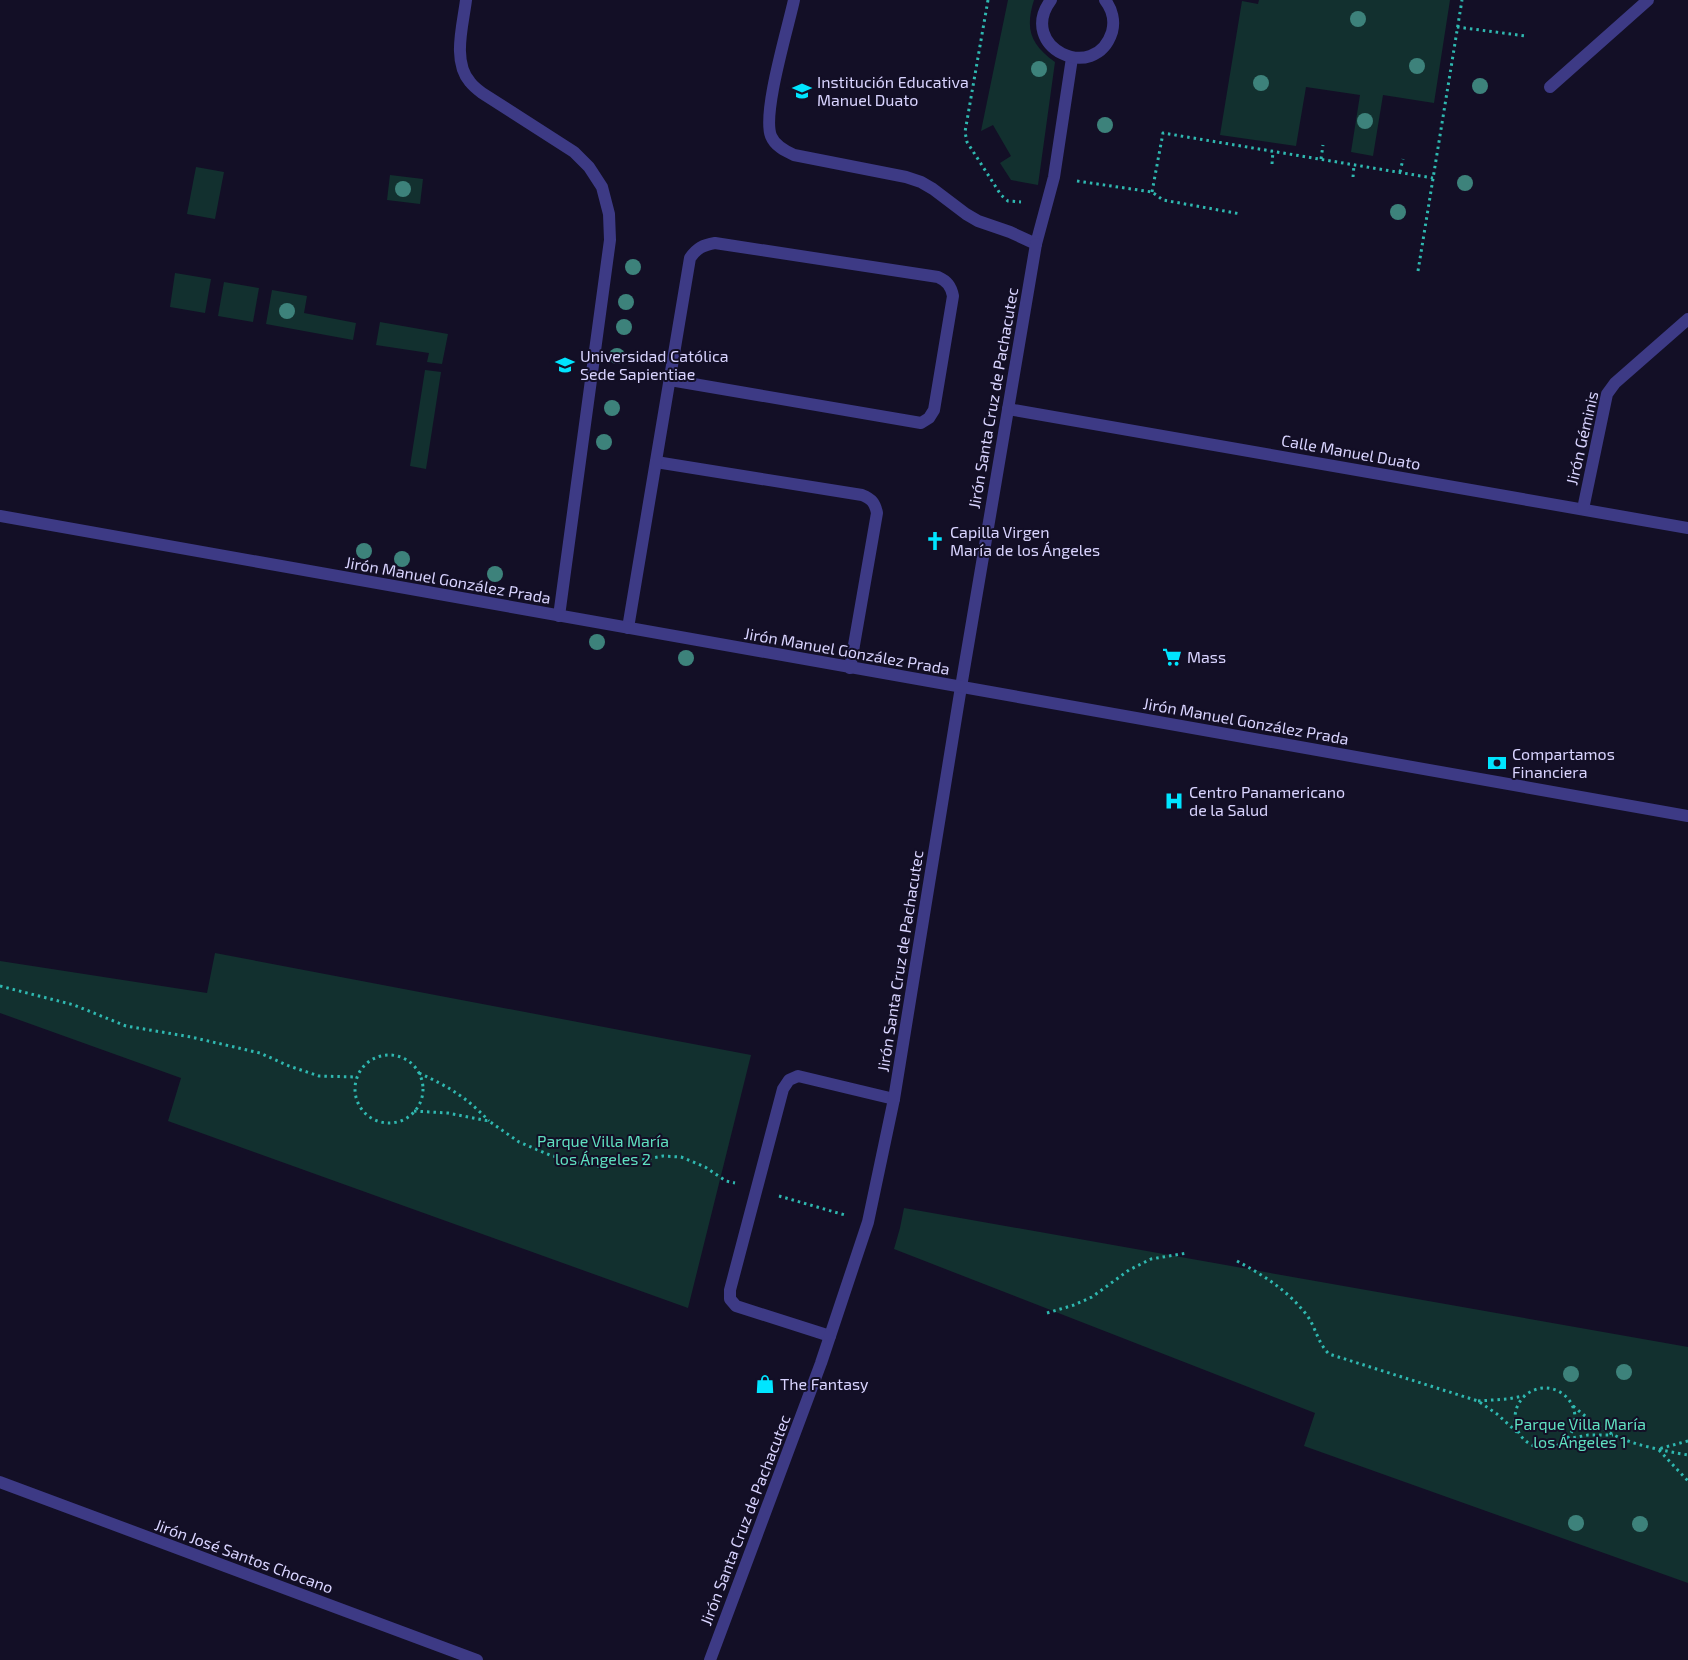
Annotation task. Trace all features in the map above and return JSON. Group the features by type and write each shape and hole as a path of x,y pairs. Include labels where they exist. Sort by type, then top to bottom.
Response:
{"street":[{"path":"466,0 460,48 462,66 469,82 482,93 574,152 589,167 602,187 609,214 610,240 559,616"},
{"path":"794,0 768,115 770,135 774,142 786,152 794,155 906,177 922,182 978,221 1010,232 1036,244"},
{"path":"1051,0 1044,12 1042,24 1044,36 1050,46 1060,54 1072,58 1094,55 1103,48 1109,39 1113,29 1113,18 1110,7 1105,0"},
{"path":"1550,87 1648,0"},
{"name":"Jirón Santa Cruz de Pachacutec","path":"710,1660 814,1382 868,1222 894,1099 1036,244 1054,177 1072,58"},
{"path":"628,628 690,258 696,250 703,245 715,243 938,277 946,280 952,287 954,296 934,410 929,418 921,423 670,380"},
{"name":"Jirón Géminis","path":"1583,509 1607,394 1615,382 1688,319"},
{"name":"Calle Manuel Duato","path":"1008,410 1688,528"},
{"path":"656,462 862,495 870,498 875,504 877,513 850,668"},
{"name":"Jirón Manuel González Prada","path":"0,516 1688,816"},
{"path":"830,1336 736,1306 730,1299 730,1290 783,1089 789,1080 798,1076 894,1099"},
{"name":"Jirón José Santos Chocano","path":"0,1482 477,1660"}],"path":[{"path":"988,0 965,132 967,142 1002,195 1008,201 1046,205"},
{"path":"1418,270 1462,0"},
{"path":"1458,27 1526,36"},
{"path":"1152,192 1162,133 1433,178"},
{"path":"1321,159 1323,146"},
{"path":"1272,164 1273,151"},
{"path":"1400,172 1403,159"},
{"path":"1353,177 1354,165"},
{"path":"1054,177 1152,192 1163,200 1241,214"},
{"path":"0,986 74,1005 126,1026 200,1039 260,1053 289,1066 319,1076 357,1077"},
{"path":"391,1054 402,1057 412,1064 419,1073 423,1082 420,1102 407,1118 388,1123 377,1121 360,1108 355,1088 357,1077 362,1068 370,1061 379,1056 391,1054"},
{"path":"419,1073 452,1089 473,1104 490,1121 519,1142 550,1155 578,1164 603,1167 663,1156 681,1157 706,1167 726,1181 868,1222"},
{"path":"414,1111 490,1121"},
{"path":"1047,1313 1074,1305 1092,1297 1129,1270 1151,1259 1187,1253"},
{"path":"1237,1262 1264,1276 1287,1293 1306,1314 1315,1328 1321,1346 1329,1354 1478,1401 1497,1414 1532,1446 1550,1448 1559,1445 1572,1432 1575,1414 1572,1406 1568,1398 1554,1390 1538,1389 1525,1396 1478,1401"},
{"path":"1519,1434 1515,1424 1515,1414 1518,1404 1525,1396"},
{"path":"1572,1406 1592,1422 1614,1435 1658,1450 1688,1455"},
{"path":"1567,1439 1588,1435 1614,1435"},
{"path":"1658,1450 1688,1440"},
{"path":"1658,1450 1688,1481"}],"green space":[{"path":"1008,0 1034,0 1030,19 1032,35 1040,49 1055,62 1038,185 1011,180 1000,163 1011,156 993,125 981,131"},
{"path":"1259,0 1450,0 1434,103 1383,95 1373,156 1351,152 1360,95 1306,87 1296,146 1220,135 1242,1 1258,4"},
{"path":"196,167 224,172 215,219 187,214"},
{"path":"390,175 423,179 420,204 387,200"},
{"path":"175,273 211,279 205,313 170,307"},
{"path":"224,282 259,288 253,322 218,316"},
{"path":"272,290 307,296 304,313 356,323 353,340 266,324"},
{"path":"380,322 448,334 442,364 427,362 429,353 376,345"},
{"path":"425,370 441,372 426,469 410,466"},
{"name":"Parque Villa María los Ángeles 2","path":"215,953 751,1055 688,1308 168,1121 181,1078 0,1013 0,961 207,993"},
{"name":"Parque Villa María los Ángeles 1","path":"904,1208 1688,1347 1688,1583 1304,1446 1315,1413 894,1249"}],"place":[{"name":"Institución Educativa Manuel Duato","path":"802,91"},
{"name":"Universidad Católica Sede Sapientiae","path":"565,365"},
{"name":"Capilla Virgen María de los Ángeles","path":"935,541"},
{"name":"Mass","path":"1172,657"},
{"name":"Compartamos Financiera","path":"1497,763"},
{"name":"Centro Panamericano de la Salud","path":"1174,801"},
{"name":"The Fantasy","path":"765,1384"}]}
